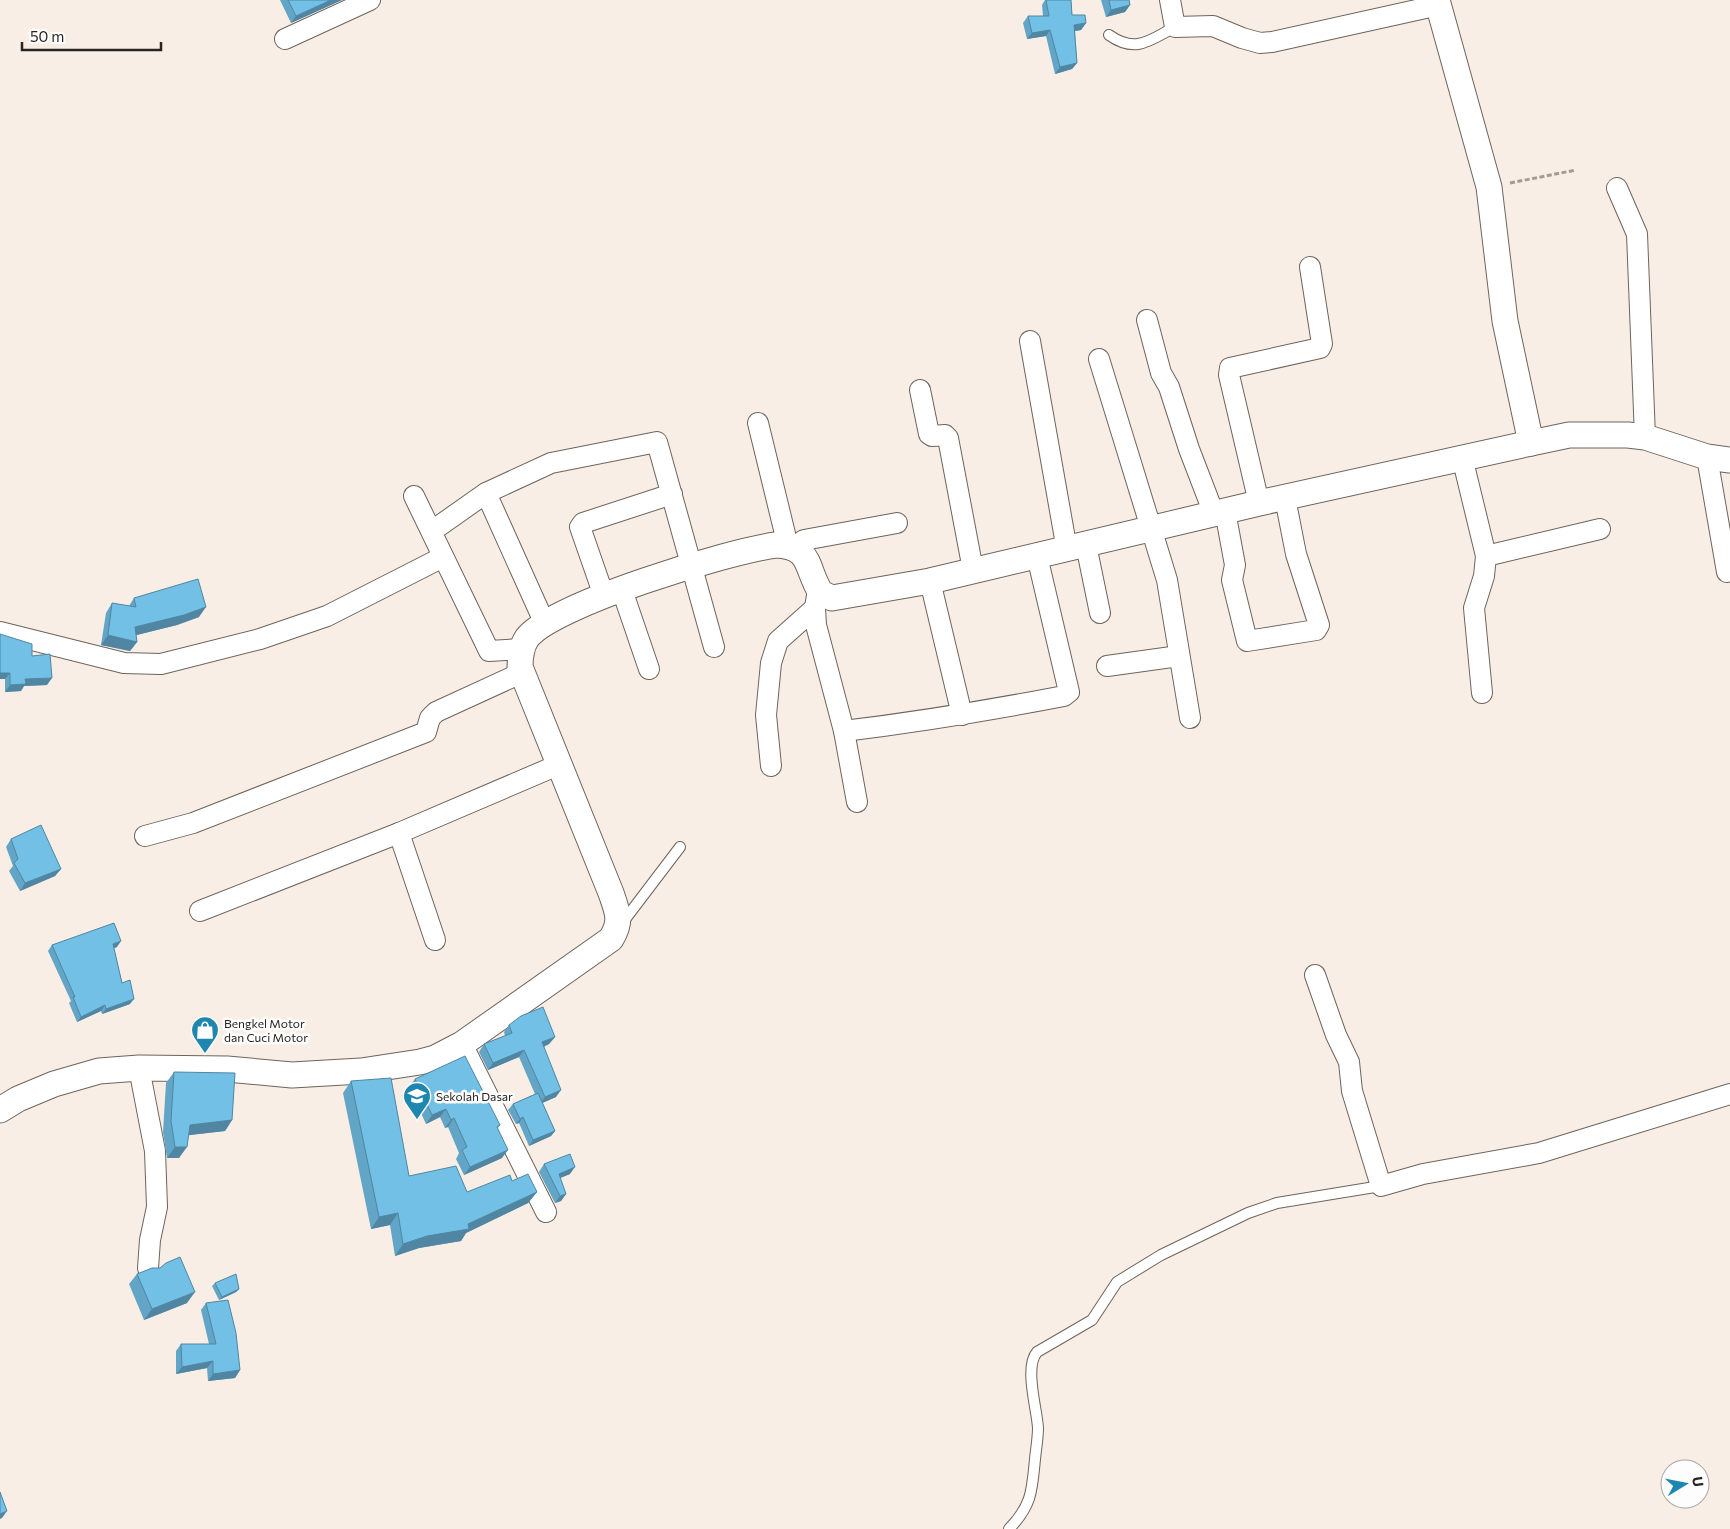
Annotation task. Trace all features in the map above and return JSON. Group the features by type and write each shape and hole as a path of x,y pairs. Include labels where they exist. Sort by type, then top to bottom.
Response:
{"street":[{"path":"285,39 370,0"},
{"path":"1170,0 1175,27 1213,26 1251,40 1272,42 1438,2 1489,187 1505,321 1532,442"},
{"path":"1617,188 1637,234 1645,437"},
{"path":"1259,503 1230,368 1320,348 1322,344 1310,267"},
{"path":"1147,320 1161,373 1169,387 1189,449 1220,512 1235,565 1232,580 1247,641 1316,630 1319,624 1296,554 1285,498"},
{"path":"1030,341 1076,547 1100,613"},
{"path":"1100,359 1167,580 1190,718"},
{"path":"920,390 929,434 932,436 945,435 948,438 973,570"},
{"path":"758,423 791,547 805,556 816,599 816,625 844,731 857,802"},
{"path":"771,766 766,715 772,664 778,641 816,599 832,598 930,581 1150,528 1532,442 1569,435 1645,437 1718,459 1727,572"},
{"path":"432,531 486,493 551,462 657,442 714,647"},
{"path":"1462,457 1486,556 1484,576 1474,608 1482,692"},
{"path":"486,493 545,624"},
{"path":"649,669 580,527 583,523 672,494"},
{"path":"414,496 489,651 521,661"},
{"path":"0,1110 18,1099 54,1084 99,1071 139,1068 227,1069 292,1075 361,1071 435,1058 462,1044 611,939 619,926 612,893 558,764 521,661 530,635 556,617 613,593 692,566 762,547 791,547 804,540 897,523"},
{"path":"1486,556 1600,529"},
{"path":"0,632 124,663 161,664 260,639 327,616 443,556"},
{"path":"844,731 962,715 1064,696 1069,692 1037,556"},
{"path":"930,581 962,715"},
{"path":"1107,666 1179,656"},
{"path":"145,836 193,823 426,732 430,718 436,712 521,661"},
{"path":"200,911 399,833 558,764"},
{"path":"399,833 435,940"},
{"path":"1315,975 1336,1035 1349,1062 1352,1091 1380,1184 1423,1174 1538,1153 1730,1094"},
{"path":"462,1044 546,1212"},
{"path":"139,1068 155,1160 157,1207 150,1240 148,1268"}],"lane":[{"path":"1109,35 1122,44 1132,45 1145,42 1175,27"},
{"path":"619,926 680,847"},
{"path":"1008,1529 1022,1515 1032,1495 1038,1428 1031,1367 1036,1352 1092,1320 1117,1282 1161,1255 1248,1213 1277,1203 1380,1184"}],"path":[{"path":"1489,187 1576,170"}],"building":[{"path":"288,0 331,0 296,16"},
{"path":"1046,0 1071,0 1072,15 1085,15 1086,23 1074,25 1077,63 1060,67 1050,30 1032,33 1028,16 1049,16"},
{"path":"1109,0 1129,0 1130,5 1111,10"},
{"path":"198,579 206,607 184,615 135,627 137,642 108,635 112,603 136,607 134,598"},
{"path":"0,634 32,644 32,656 50,654 52,678 25,679 26,684 10,685 10,673 0,673"},
{"path":"41,825 61,869 25,883 14,863 18,859 11,839"},
{"path":"114,923 121,941 113,944 122,983 130,980 134,999 106,1009 105,1005 81,1017 73,997 75,997 52,945"},
{"path":"543,1007 555,1037 542,1042 561,1090 545,1097 524,1050 493,1063 484,1044 512,1033 509,1025 521,1016"},
{"path":"465,1056 500,1125 497,1127 508,1150 470,1167 462,1150 467,1147 454,1118 451,1120 446,1109 432,1115 415,1079"},
{"path":"174,1072 235,1073 232,1120 190,1125 187,1147 175,1147 171,1121"},
{"path":"391,1078 409,1176 456,1166 467,1192 510,1175 512,1181 528,1174 537,1192 468,1224 469,1229 427,1236 403,1244 398,1213 379,1217 351,1081"},
{"path":"538,1093 555,1131 533,1140 523,1117 520,1119 513,1104"},
{"path":"570,1154 575,1167 559,1174 566,1194 560,1196 544,1164"},
{"path":"180,1257 195,1292 152,1309 137,1274 152,1268 160,1268"},
{"path":"236,1274 239,1289 222,1297 215,1283"},
{"path":"228,1300 236,1333 240,1370 213,1374 213,1361 182,1367 181,1344 216,1344 206,1303"},
{"path":"0,1492 7,1511 0,1514"}],"place":[{"name":"Bengkel Motor dan Cuci Motor","path":"205,1054"},
{"name":"Sekolah Dasar","path":"417,1120"}]}
